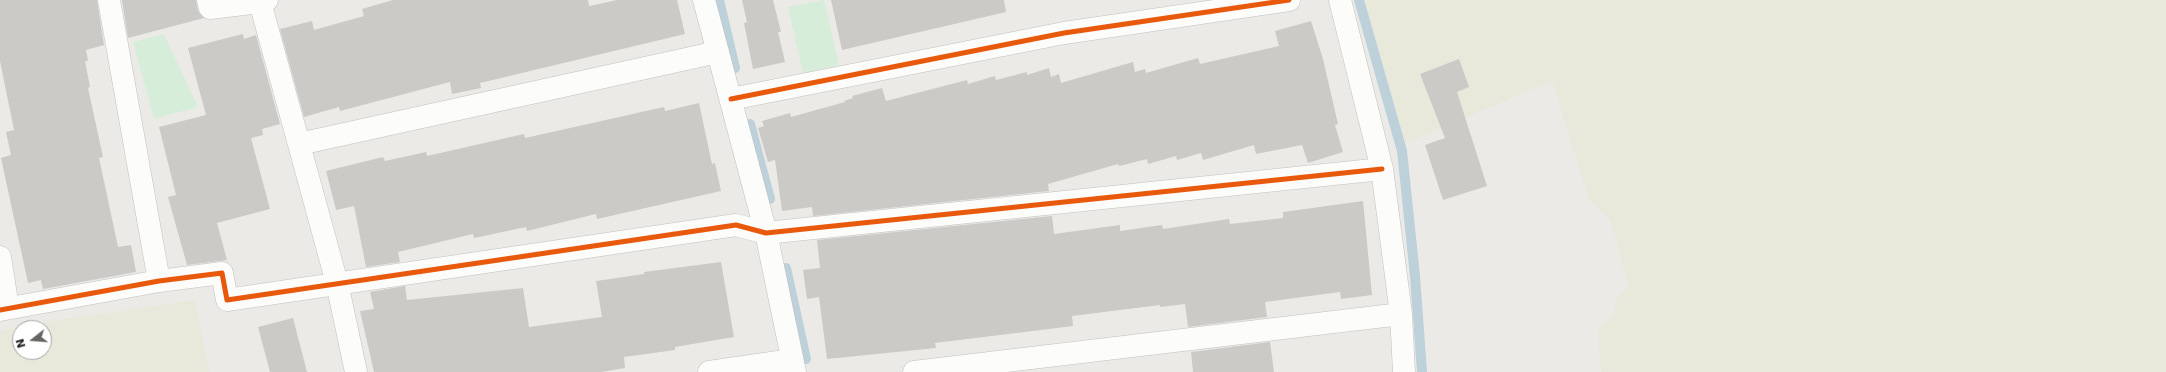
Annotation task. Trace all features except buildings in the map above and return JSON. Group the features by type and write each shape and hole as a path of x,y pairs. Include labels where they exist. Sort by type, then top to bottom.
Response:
{"street":[{"path":"109,0 159,281"},
{"path":"208,0 210,8 263,1 299,144 337,284 356,372"},
{"path":"704,0 766,233 794,366 709,372"},
{"path":"731,99 1064,33 1289,0"},
{"path":"1340,0 1382,169 1401,314 1404,372"},
{"path":"299,144 718,52"},
{"path":"0,257 4,309 159,281 222,274 227,300 736,225 766,233 1382,169"},
{"path":"914,372 1401,314"}],"shaded area":[{"path":"1361,0 2166,0 2166,372 1601,372 1598,330 1614,314 1617,297 1628,287 1611,220 1589,199 1552,81 1403,144"},
{"path":"195,300 209,372 0,372 0,331 12,328 12,360 52,360 52,321"}],"green space":[{"path":"824,0 839,65 803,73 788,7"},
{"path":"164,34 198,107 154,119 133,42"}],"waterway":[{"path":"719,0 735,68"},
{"path":"1359,0 1402,151 1415,276 1422,372"},
{"path":"750,124 770,199"},
{"path":"786,268 806,359"}],"cycle path":[{"path":"731,99 1064,33 1289,0"},
{"path":"0,310 159,281 222,273 227,300 736,225 766,233 1382,169"}]}
